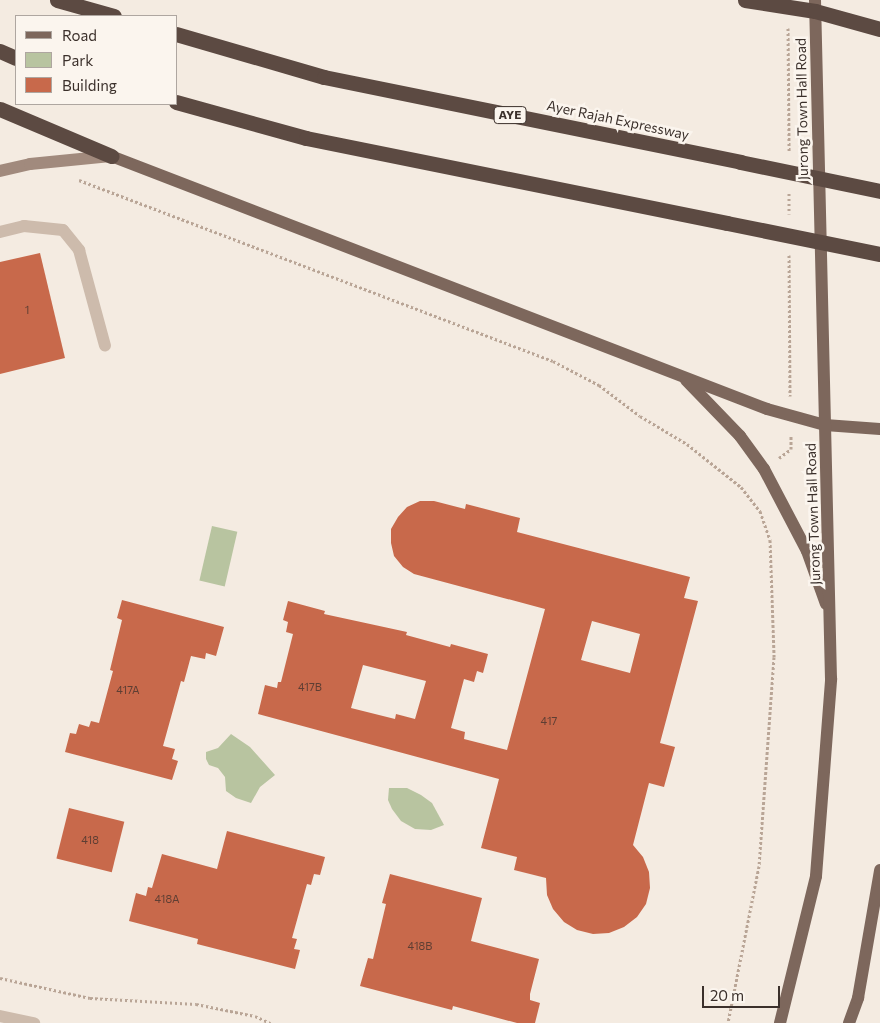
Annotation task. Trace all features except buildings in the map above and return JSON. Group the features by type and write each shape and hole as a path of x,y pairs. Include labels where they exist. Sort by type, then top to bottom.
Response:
{"highway":[{"path":"57,0 110,15"},
{"path":"745,0 815,6 880,29"},
{"name":"Ayer Rajah Expressway","path":"178,35 324,77 880,191"},
{"path":"0,51 15,58"},
{"path":"178,103 306,138 880,254"},
{"path":"0,109 111,156"}],"main road":[{"name":"Jurong Town Hall Road","path":"780,1023 816,876 827,746 831,621 815,6"},
{"path":"111,156 767,409 825,425 880,429"},
{"path":"682,376 740,436 764,469 810,558 831,621"},
{"path":"849,1023 858,998 880,870"}],"street":[{"path":"0,171 30,164 111,156"},
{"path":"0,232 24,226 63,230 79,250 105,346"},
{"path":"0,1016 34,1023"}],"path":[{"path":"70,177 553,361 599,385 640,416 687,444 740,487 760,512 770,540 774,657 759,866 728,1023"},
{"path":"0,978 90,998 196,1004 255,1016 270,1023"}],"green space":[{"path":"212,526 237,532 225,586 199,581"},
{"path":"231,734 250,747 275,775 260,787 251,803 236,798 226,791 225,777 218,768 209,765 206,759 206,752 218,748"},
{"path":"389,788 407,788 421,795 432,803 444,825 431,830 415,829 401,821 388,800"}]}
